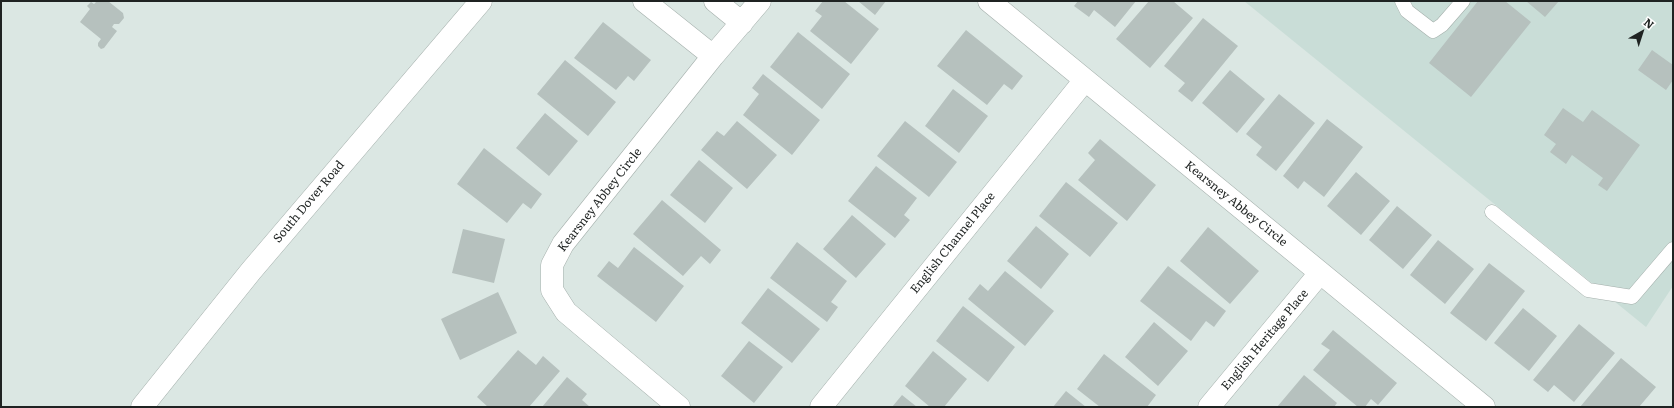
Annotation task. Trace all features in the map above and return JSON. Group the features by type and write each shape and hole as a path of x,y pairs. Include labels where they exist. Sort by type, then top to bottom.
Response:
{"street":[{"name":"South Dover Road","path":"142,407 251,271 481,1"},
{"path":"644,1 712,56"},
{"path":"715,1 742,23"},
{"name":"Kearsney Abbey Circle","path":"679,407 566,312 552,290 552,266 563,244 712,56 760,1"},
{"name":"Kearsney Abbey Circle","path":"989,1 1484,407"},
{"name":"English Channel Place","path":"820,407 1085,80"},
{"name":"English Heritage Place","path":"1209,407 1320,273"}],"lane":[{"path":"1402,1 1407,11 1432,31 1442,25 1464,1"},
{"path":"1492,212 1588,290 1632,297 1673,249"}],"shaded area":[{"path":"1244,1 1673,1 1673,286 1646,327"}],"building":[{"path":"97,1 108,1 123,13 124,18 119,24 114,24 112,27 117,31 104,48 101,49 98,46 98,43 101,39 80,22 90,9 87,6 91,2 94,4"},
{"path":"823,1 844,1 879,29 851,64 810,31 822,16 815,11"},
{"path":"858,1 886,1 875,15"},
{"path":"1078,1 1136,1 1115,27 1094,10 1089,17 1074,6"},
{"path":"1149,1 1173,1 1193,18 1150,68 1116,39"},
{"path":"1478,1 1505,1 1531,22 1471,97 1429,63"},
{"path":"1526,1 1559,1 1545,17"},
{"path":"1203,18 1238,46 1192,102 1178,91 1185,83 1164,66"},
{"path":"603,22 651,60 634,81 628,76 616,90 574,58"},
{"path":"966,30 1023,76 1012,90 1004,84 987,105 937,66"},
{"path":"798,32 850,74 822,109 770,67"},
{"path":"1652,50 1673,65 1673,80 1666,90 1638,70"},
{"path":"565,60 616,102 588,136 537,94"},
{"path":"1230,70 1265,99 1237,133 1202,103"},
{"path":"763,74 820,120 792,155 743,115 759,94 752,88"},
{"path":"953,89 988,116 959,153 925,126"},
{"path":"1279,94 1315,123 1276,171 1256,155 1262,147 1246,134"},
{"path":"1563,108 1583,122 1592,110 1640,145 1607,191 1598,185 1603,178 1572,155 1566,164 1550,152 1556,144 1544,135"},
{"path":"545,113 578,141 549,176 516,148"},
{"path":"1327,119 1363,147 1324,197 1304,181 1298,189 1283,176"},
{"path":"737,121 777,155 747,189 701,150 717,131 724,136"},
{"path":"905,121 957,162 929,197 877,156"},
{"path":"1100,139 1156,185 1127,221 1078,180 1095,160 1088,153"},
{"path":"484,148 542,194 531,209 523,203 507,223 457,184"},
{"path":"699,160 733,188 705,223 670,195"},
{"path":"876,166 917,198 904,215 910,220 895,238 848,201"},
{"path":"1356,172 1390,201 1361,235 1327,206"},
{"path":"1066,182 1118,223 1090,257 1039,216"},
{"path":"662,200 721,250 710,264 701,256 683,276 633,234"},
{"path":"1397,206 1432,235 1403,269 1369,240"},
{"path":"852,215 886,244 856,278 823,249"},
{"path":"1036,226 1069,254 1041,289 1007,261"},
{"path":"1208,227 1259,271 1230,304 1180,261"},
{"path":"463,229 505,239 494,283 452,273"},
{"path":"1438,240 1474,269 1445,304 1410,275"},
{"path":"797,242 847,281 831,302 838,307 827,322 770,278"},
{"path":"634,247 684,286 656,322 597,276 609,261 618,268"},
{"path":"1489,263 1525,291 1486,341 1450,313"},
{"path":"1168,266 1226,311 1214,327 1206,321 1191,341 1140,301"},
{"path":"1005,271 1054,311 1025,346 968,299 980,284 988,291"},
{"path":"768,288 820,329 792,363 741,323"},
{"path":"498,292 517,333 460,360 441,319"},
{"path":"963,306 1015,347 988,382 936,341"},
{"path":"1523,308 1557,336 1529,371 1494,343"},
{"path":"1154,322 1188,351 1158,386 1125,357"},
{"path":"1579,324 1615,353 1574,402 1554,385 1548,392 1533,380"},
{"path":"1333,330 1397,383 1378,405 1371,399 1365,407 1358,407 1313,370 1330,350 1321,344"},
{"path":"749,341 783,367 754,403 721,376"},
{"path":"518,350 536,365 543,356 560,371 529,407 488,407 477,397"},
{"path":"933,351 967,379 944,407 930,407 905,386"},
{"path":"1104,354 1156,395 1147,407 1100,407 1077,389"},
{"path":"1621,358 1656,387 1639,407 1580,407"},
{"path":"1304,375 1337,403 1334,407 1277,407"},
{"path":"567,377 587,394 582,400 590,407 542,407"},
{"path":"1066,391 1086,407 1053,407"},
{"path":"902,395 917,407 892,407"}]}
